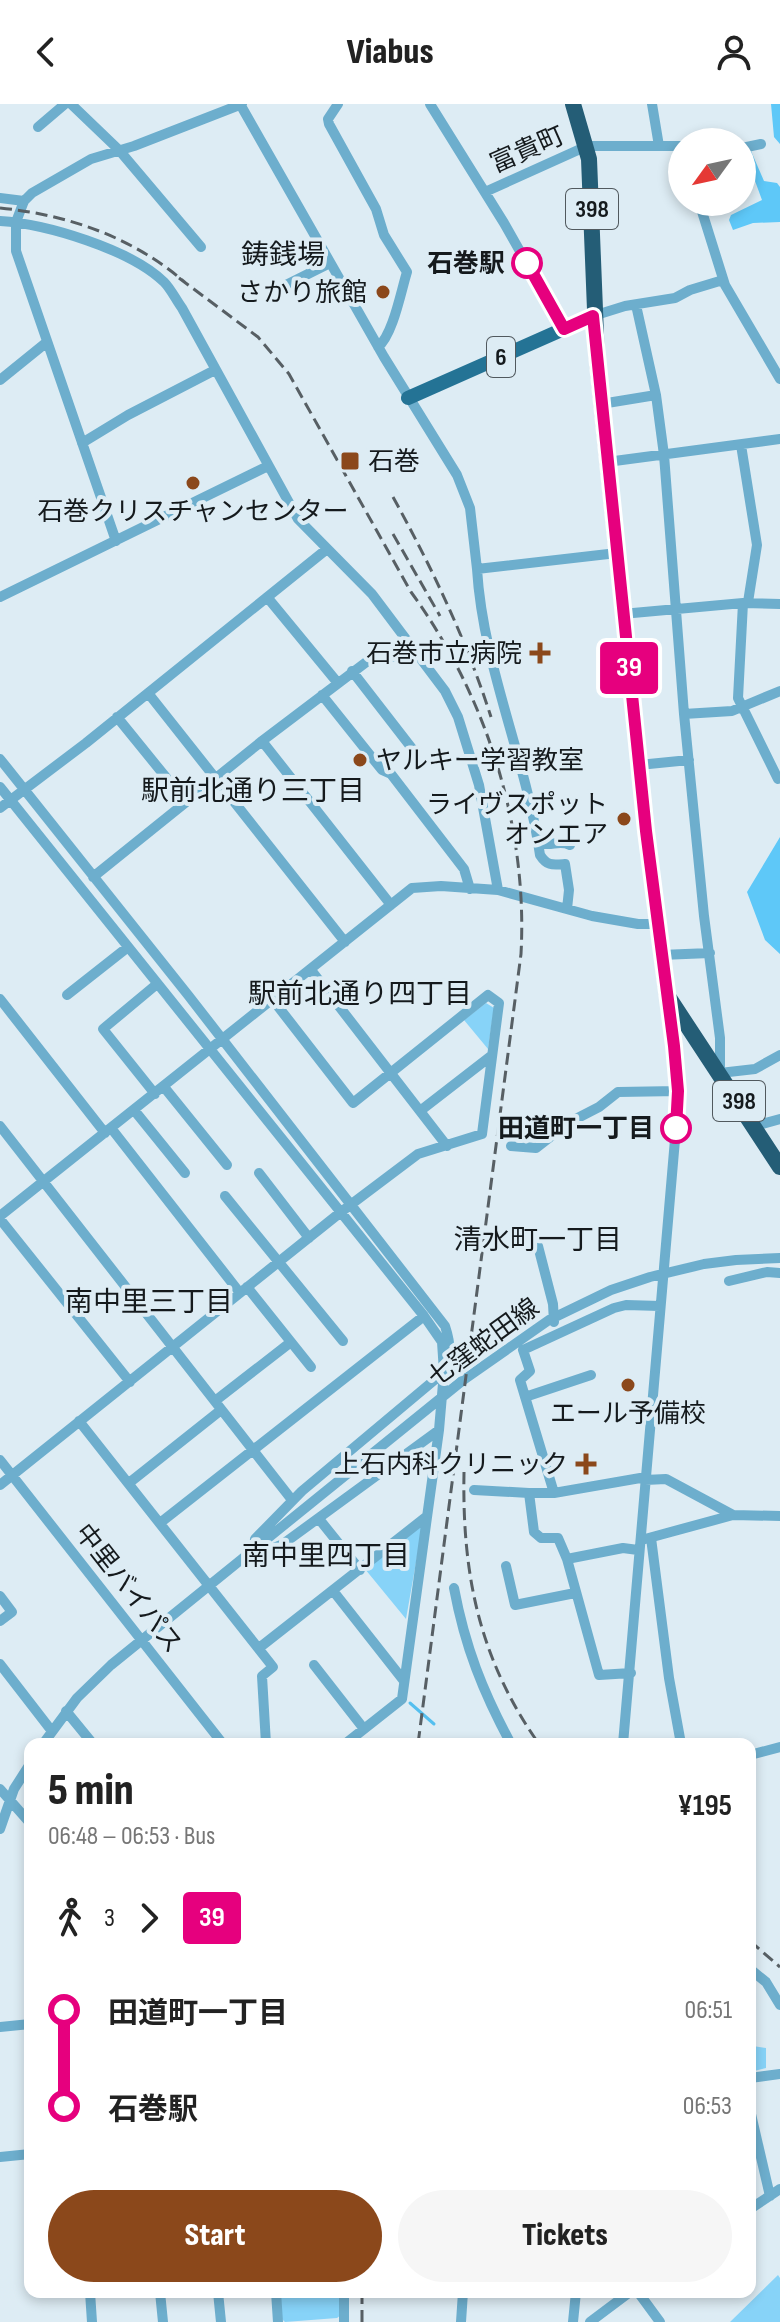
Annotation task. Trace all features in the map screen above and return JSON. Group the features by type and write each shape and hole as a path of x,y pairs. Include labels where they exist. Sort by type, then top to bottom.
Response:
{"highway":[{"name":"398","path":"573,104 587,146 593,316 601,404 622,614 667,995 780,1167"}],"main road":[{"name":"6","path":"408,398 593,316"}],"street":[{"path":"38,127 68,104 119,150 201,247"},
{"path":"116,541 16,251 16,222 24,201 72,168 241,104 378,347 464,491 470,508 482,624 540,855 552,866 565,864 569,890 567,909"},
{"path":"338,104 328,121 376,209 384,235 407,272 388,333 378,347"},
{"path":"430,104 564,329"},
{"path":"652,104 659,146"},
{"path":"756,145 761,144"},
{"path":"587,146 668,146"},
{"name":"富貴町","path":"485,192 587,146"},
{"path":"0,198 24,201"},
{"path":"703,216 723,280 780,379"},
{"path":"0,221 16,222 105,247 164,282 182,308 298,519 372,594 445,691 458,717 479,785 498,890"},
{"path":"274,291 330,263"},
{"path":"593,316 604,311 675,298 723,280"},
{"path":"636,305 656,395 664,455 684,714 720,1038 720,1073 755,1069 780,1055"},
{"path":"0,380 47,342"},
{"path":"82,443 128,415 215,370"},
{"path":"601,404 656,395"},
{"path":"607,462 780,439"},
{"path":"741,445 757,545 745,602 738,698 778,779"},
{"path":"0,597 268,466"},
{"path":"0,808 327,549"},
{"path":"477,569 617,553"},
{"path":"267,597 337,682"},
{"path":"622,614 745,602 780,604"},
{"path":"93,877 352,671 376,656 418,656"},
{"path":"352,671 414,751"},
{"path":"684,714 732,711 780,691"},
{"path":"148,693 345,942"},
{"path":"322,695 382,770 391,774 455,857 464,869 470,889"},
{"path":"117,717 186,802"},
{"path":"262,741 391,905"},
{"path":"0,759 445,1326 450,1353 449,1365 444,1372 292,1500 255,1539 254,1550 266,1551 283,1544 439,1430"},
{"path":"639,765 689,760"},
{"path":"0,787 442,1342 444,1372 439,1430 402,1699 353,1738"},
{"path":"538,842 561,841 570,845"},
{"path":"130,1382 0,1218 417,886 498,890 567,909 638,924 657,924"},
{"path":"67,995 128,947"},
{"path":"661,955 710,953"},
{"path":"311,970 447,1146"},
{"path":"155,1094 103,1029 157,984"},
{"path":"0,1485 418,1154 482,1134 499,1003 488,995 353,1103 273,1000"},
{"path":"624,1738 678,1091 667,995"},
{"path":"0,999 108,1131 311,1367"},
{"path":"673,1036 684,1030 695,1036"},
{"path":"420,1111 491,1056"},
{"path":"164,1087 227,1165"},
{"path":"511,1146 536,1148 568,1123 599,1107 618,1092 678,1091"},
{"path":"134,1110 185,1173"},
{"path":"755,1126 780,1119"},
{"path":"0,1126 292,1500"},
{"path":"259,1173 309,1238"},
{"path":"225,1196 343,1341"},
{"path":"538,1246 547,1274 554,1325 558,1333"},
{"name":"七窪蛇田線","path":"46,1738 96,1679 462,1381 549,1320 611,1290 650,1277 704,1264 780,1258"},
{"path":"729,1281 767,1272 780,1273"},
{"path":"554,1493 520,1380 530,1371 523,1350 614,1308 626,1305 660,1306"},
{"path":"160,1523 424,1316"},
{"path":"129,1483 291,1342"},
{"path":"525,1397 591,1375"},
{"path":"79,1421 273,1667 262,1676 266,1738"},
{"name":"中里バイパス","path":"0,1460 218,1738"},
{"path":"474,1490 554,1493 646,1478 666,1479 733,1515"},
{"path":"529,1493 534,1532 541,1538 558,1538 567,1559 599,1675 631,1673"},
{"path":"567,1559 638,1546 651,1538 733,1515 780,1516"},
{"path":"259,1648 426,1517"},
{"path":"319,1519 360,1570"},
{"path":"651,1538 680,1738"},
{"path":"506,1566 515,1605 575,1593"},
{"path":"454,1588 462,1631 473,1665 508,1738"},
{"path":"334,1592 404,1681"},
{"path":"0,1596 12,1612 0,1621"},
{"path":"0,1664 51,1730"},
{"path":"314,1665 364,1729"},
{"path":"66,1711 88,1738"},
{"path":"756,1753 780,1747"},
{"path":"0,1829 14,1789 24,1773"},
{"path":"0,1789 24,1816"},
{"path":"756,1974 766,1982 780,2005"},
{"path":"0,2027 24,2025"},
{"path":"756,2077 780,2074"},
{"path":"756,2130 775,2193 756,2205"},
{"path":"0,2157 24,2155"},
{"path":"90,2298 92,2322"},
{"path":"161,2298 163,2322"},
{"path":"219,2298 221,2322"},
{"path":"276,2298 278,2322"},
{"path":"344,2298 344,2322"},
{"path":"463,2298 463,2321"},
{"path":"573,2322 575,2298"},
{"path":"590,2322 622,2298"},
{"path":"642,2298 660,2322"}],"shaded area":[{"path":"771,104 780,104 780,144 774,137"},
{"path":"756,163 764,181 777,183 780,187 780,222 753,223 733,230 731,216 756,216 756,203 762,200 756,184"},
{"path":"780,837 780,954 765,940 747,892"},
{"path":"486,1003 494,1008 488,1049 464,1020"},
{"path":"423,1523 406,1619 365,1569"},
{"path":"756,2046 766,2048 766,2068 756,2070"},
{"path":"778,2275 780,2322 730,2322 756,2298"},
{"path":"280,2298 340,2298 341,2315 337,2318 285,2322"}],"waterway":[{"path":"410,1703 434,1724"}],"railway":[{"path":"0,208 51,216 100,232 146,254 188,285"},
{"path":"179,278 258,337 289,374 411,592 461,674 497,764 517,858 521,954 419,1738"},
{"path":"393,497 447,604 491,717"},
{"path":"393,534 440,616"},
{"path":"464,1472 466,1546 478,1614 502,1680 535,1738"},
{"path":"756,1946 780,1967"},
{"path":"362,2298 362,2322"}],"bus line":[{"name":"39","path":"527,263 564,329 593,316 646,831 674,1046 678,1091 676,1128"}],"place":[{"name":"石巻駅","path":"527,263"},
{"name":"さかり旅館","path":"383,292"},
{"name":"石巻","path":"350,461"},
{"name":"石巻クリスチャンセンター","path":"193,483"},
{"name":"石巻市立病院","path":"540,653"},
{"name":"ヤルキー学習教室","path":"360,760"},
{"name":"ライヴスポット オンエア","path":"624,819"},
{"name":"田道町一丁目","path":"676,1128"},
{"name":"エール予備校","path":"628,1385"},
{"name":"上石内科クリニック","path":"586,1464"}],"district":[{"name":"鋳銭場","path":"283,254"},
{"name":"駅前北通り三丁目","path":"253,790"},
{"name":"駅前北通り四丁目","path":"360,993"},
{"name":"清水町一丁目","path":"538,1239"},
{"name":"南中里三丁目","path":"149,1301"},
{"name":"南中里四丁目","path":"326,1555"}]}
